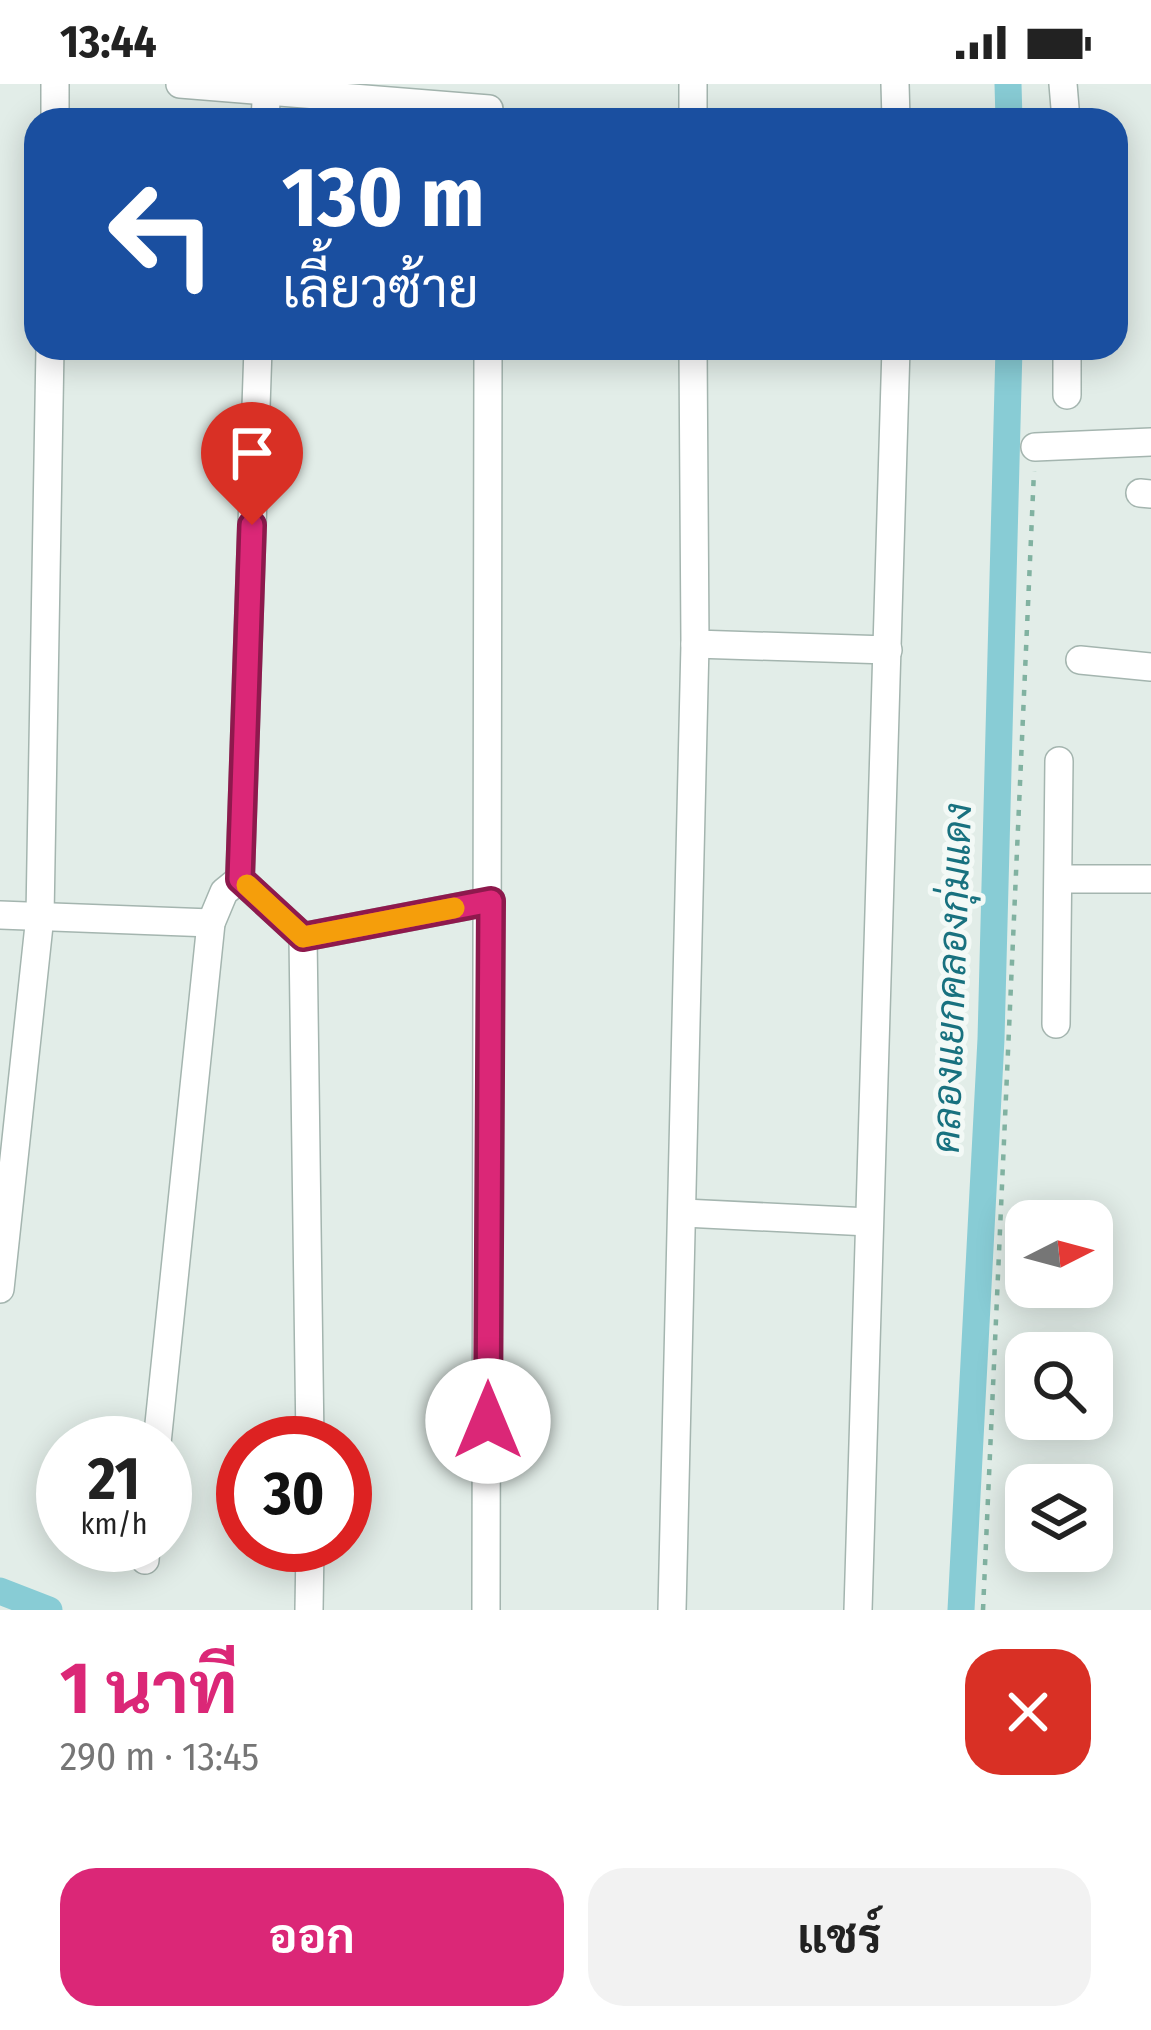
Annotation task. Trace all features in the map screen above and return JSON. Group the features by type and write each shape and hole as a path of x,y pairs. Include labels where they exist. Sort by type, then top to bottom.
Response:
{"street":[{"path":"180,84 266,100 490,104"},
{"path":"0,1289 40,916 50,360"},
{"path":"160,1416 211,923 224,892 240,879 258,360"},
{"path":"486,1610 491,901 488,360"},
{"path":"672,1610 695,644 693,360"},
{"path":"858,1610 896,360"},
{"path":"1067,360 1067,395"},
{"path":"1035,447 1151,442"},
{"path":"695,644 888,650"},
{"path":"1080,661 1151,667"},
{"path":"1056,1024 1059,761"},
{"path":"240,879 303,937 310,1416"},
{"path":"1060,879 1151,879"},
{"path":"303,937 491,901"},
{"path":"0,915 211,923"},
{"path":"684,1214 869,1222"},
{"path":"309,1610 310,1572"}],"path":[{"path":"983,1610 1035,447"}],"waterway":[{"name":"คลองแยกคลองกุ่มแดง","path":"1008,84 1009,108"},
{"name":"คลองแยกคลองกุ่มแดง","path":"961,1610 991,1039 1009,360"},
{"path":"0,1591 49,1610"}],"slow traffic":[{"path":"247,885 303,937 454,908"}],"route":[{"path":"252,525 240,879 303,937 491,901 488,1421"}]}
